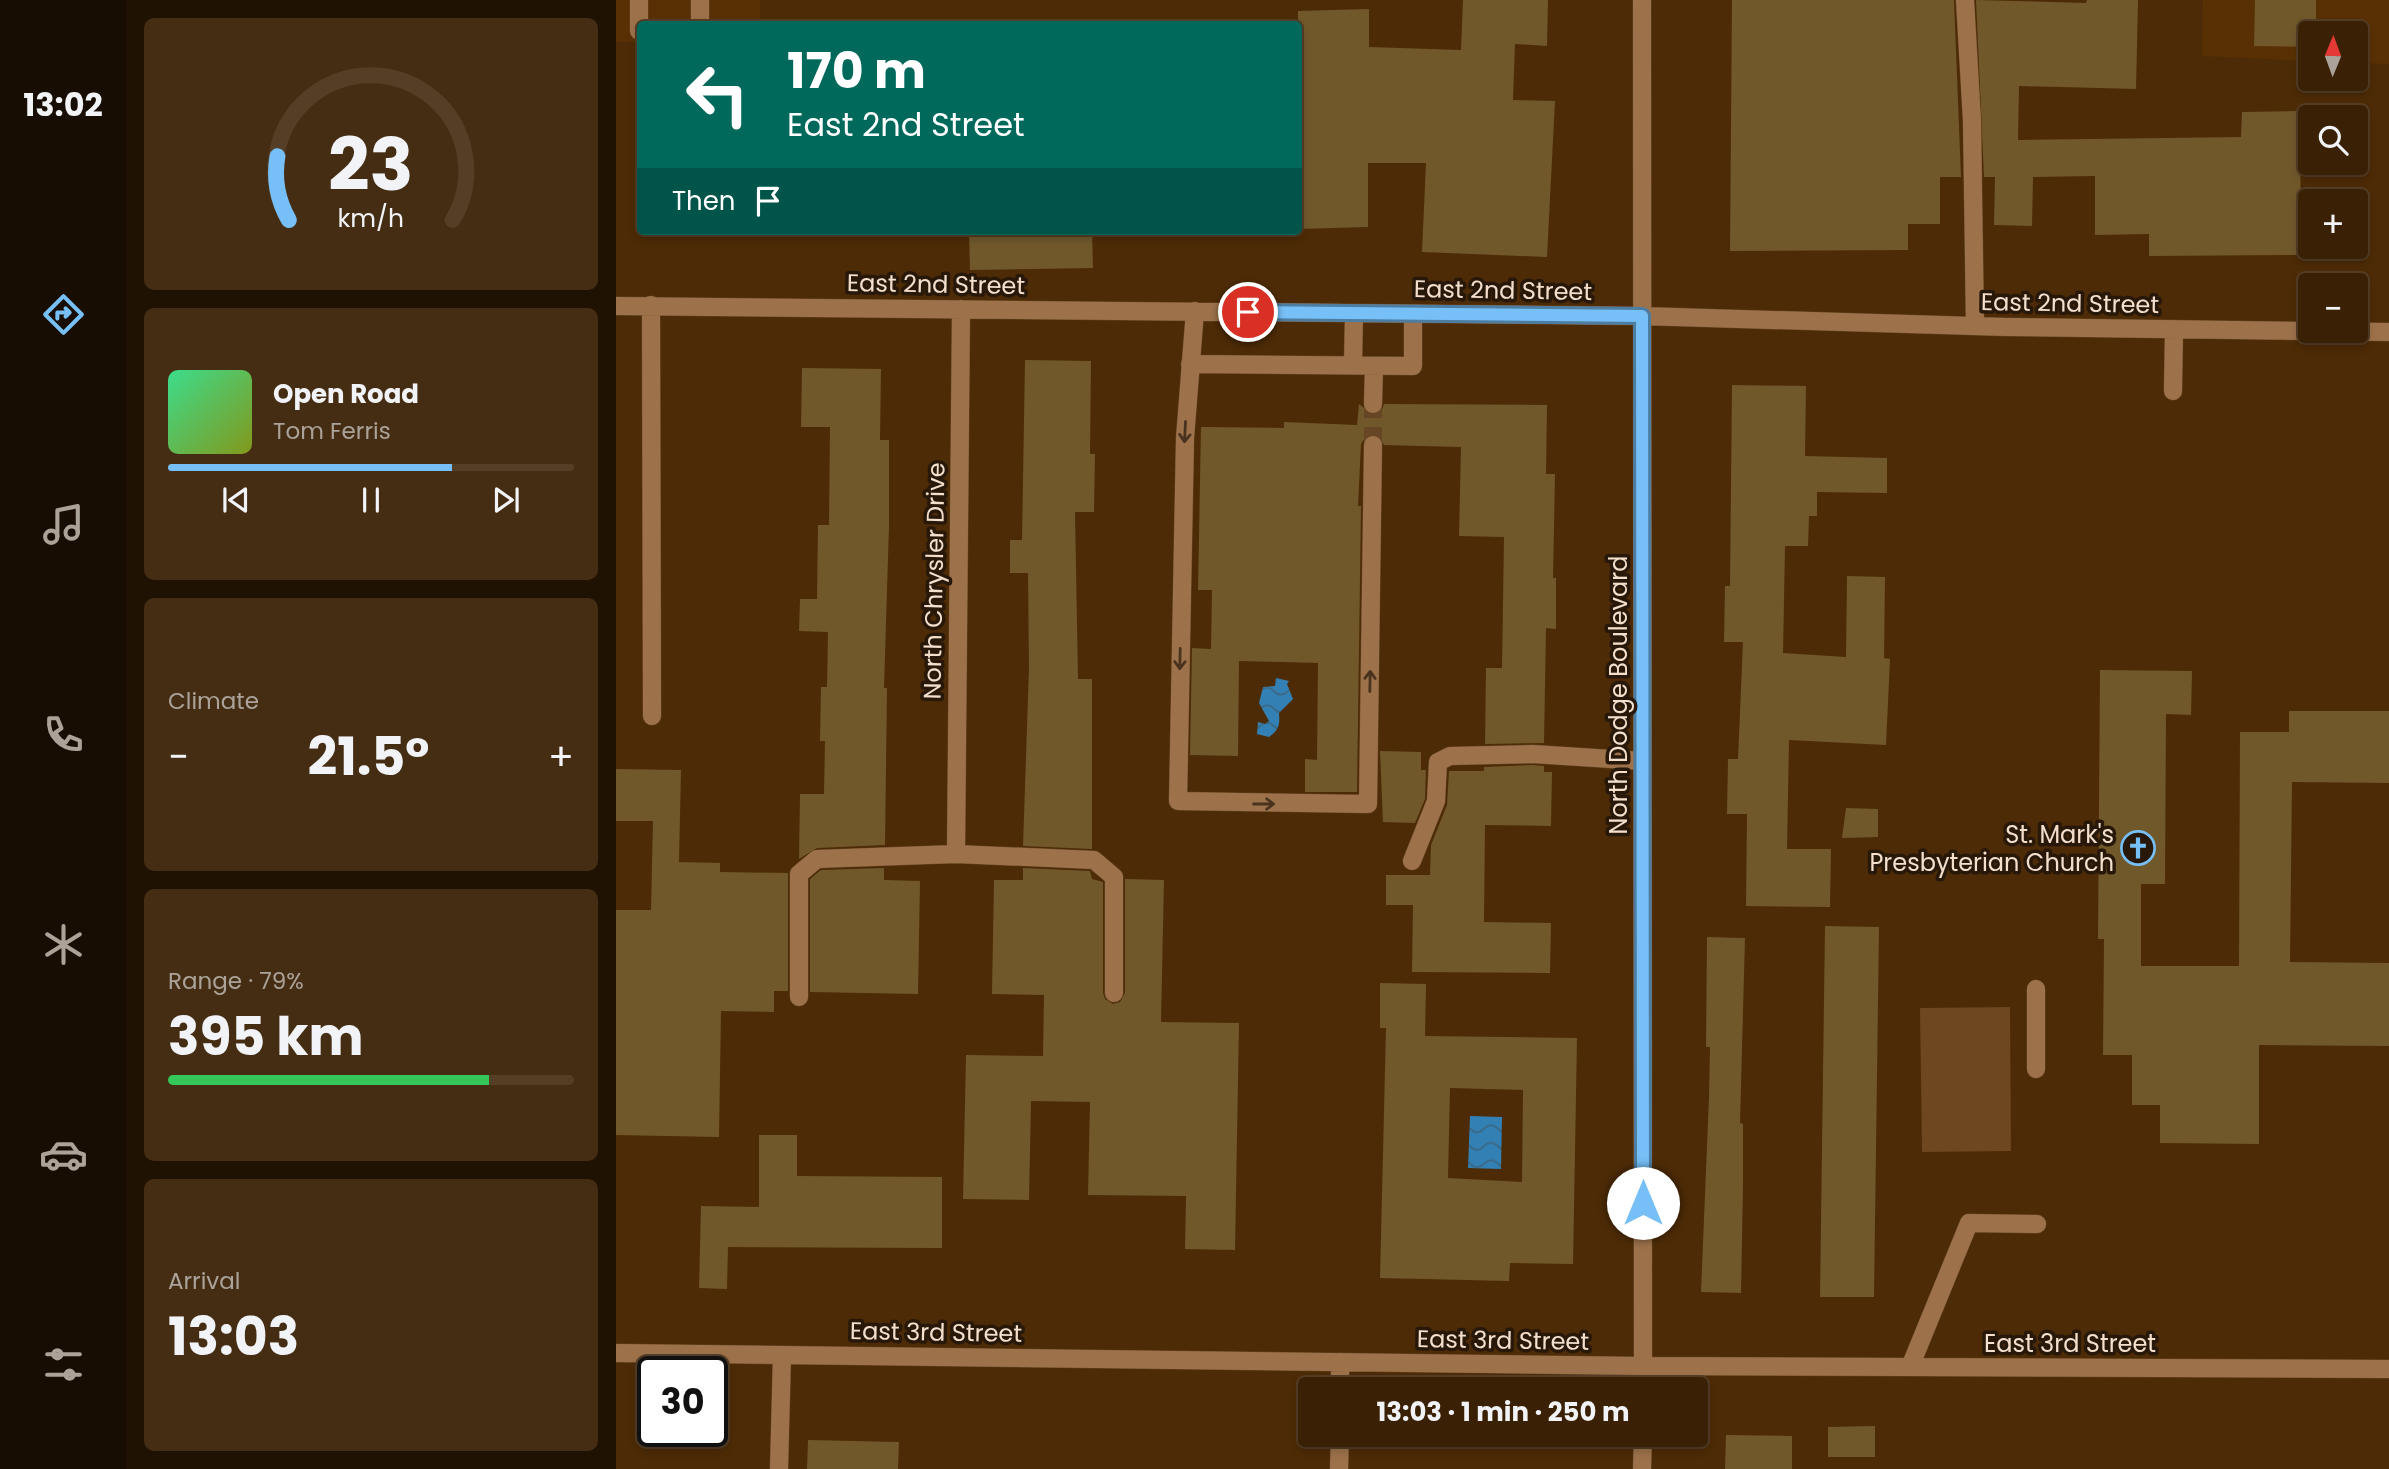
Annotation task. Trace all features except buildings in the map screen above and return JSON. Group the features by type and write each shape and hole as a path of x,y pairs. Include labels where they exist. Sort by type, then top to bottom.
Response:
{"street":[{"path":"639,0 639,21"},
{"path":"700,0 700,21"},
{"name":"North Dodge Boulevard","path":"1642,0 1644,1377"},
{"path":"1965,0 1972,121 1975,326"},
{"path":"651,305 652,716"},
{"name":"East 2nd Street","path":"616,306 1642,316 1975,326 2389,332"},
{"name":"North Chrysler Drive","path":"956,854 961,309"},
{"path":"1195,311 1185,438 1178,801 1368,804 1373,445"},
{"path":"1353,365 1354,313"},
{"path":"1190,364 1413,366 1413,314"},
{"path":"2174,329 2174,391"},
{"path":"1373,404 1374,366"},
{"path":"1412,861 1436,801 1438,762 1450,756 1533,754 1642,761"},
{"path":"799,997 799,874 817,859 956,854 1094,860 1114,877 1114,993"},
{"path":"2036,989 2036,1069"},
{"path":"1910,1367 1969,1223 2037,1224"},
{"name":"East 3rd Street","path":"616,1353 1644,1366 2389,1369"},
{"path":"779,1469 782,1355"},
{"path":"1340,1362 1340,1377"},
{"path":"1339,1469 1340,1447"},
{"path":"1642,1469 1643,1447"}],"shaded area":[{"path":"616,0 760,0 760,21 637,21 637,42 616,42"},
{"path":"2203,0 2389,0 2389,64 2368,63 2368,21 2298,21 2298,60 2202,56"},
{"path":"2010,1007 2011,1151 1922,1152 1920,1008"}],"water":[{"path":"1276,678 1289,681 1287,684 1293,699 1279,713 1278,727 1269,737 1257,734 1258,722 1265,724 1269,721 1259,703 1263,687 1275,686"},
{"path":"1470,1116 1502,1117 1501,1169 1468,1168"}],"tunnel":[{"path":"1373,404 1373,445"}],"place":[{"name":"St. Mark's Presbyterian Church","path":"2138,848"}],"route":[{"path":"1248,312 1642,316 1643,1203"}]}
